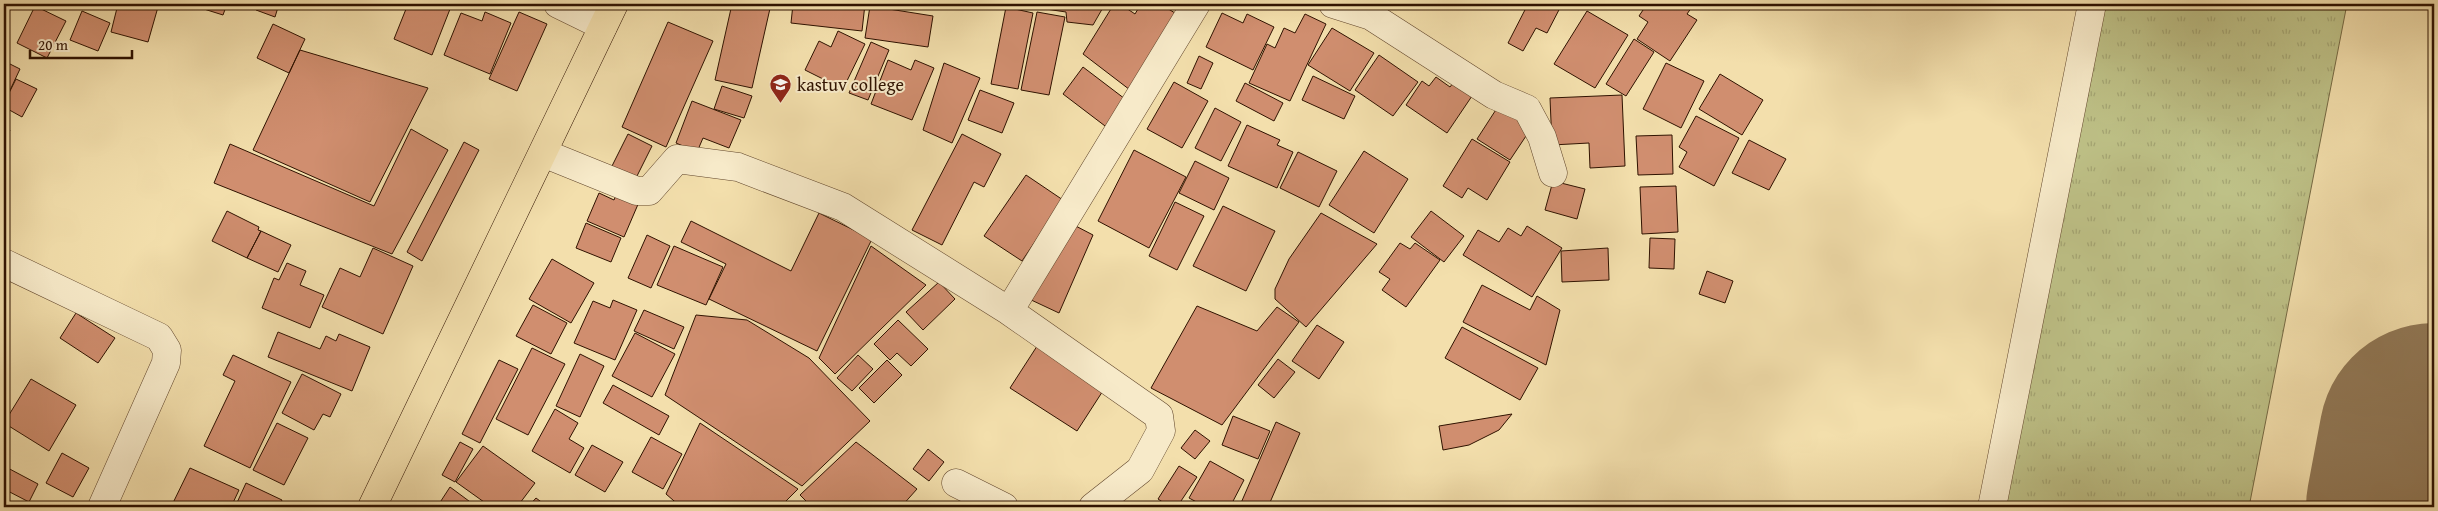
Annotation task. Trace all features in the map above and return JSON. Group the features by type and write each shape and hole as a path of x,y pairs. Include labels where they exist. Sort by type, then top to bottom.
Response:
{"main road":[{"path":"372,507 609,15"}],"street":[{"path":"558,4 609,15"},
{"path":"1009,311 1196,4"},
{"path":"1333,4 1371,16 1494,95 1527,109 1542,137 1553,173"},
{"path":"1992,507 2092,4"},
{"path":"544,153 637,191 649,191 676,159 738,167 843,207 1009,311 1159,416 1161,431 1140,470 1093,507"},
{"path":"4,262 159,337 167,350 166,363 102,507"},
{"path":"956,484 1004,507"}],"green space":[{"path":"2101,4 2347,4 2249,507 2003,507"}],"building":[{"path":"118,4 145,4 158,7 148,42 111,32"},
{"path":"188,4 227,4 223,15"},
{"path":"258,4 279,4 275,17 256,10"},
{"path":"408,4 452,4 432,55 394,39"},
{"path":"732,4 771,4 752,88 715,80"},
{"path":"793,4 865,4 862,31 791,23"},
{"path":"1012,4 1105,4 1093,25 1067,22 1066,12"},
{"path":"1114,4 1120,4 1135,14 1141,4 1162,5 1183,18 1134,93 1083,54"},
{"path":"1528,4 1562,4 1547,33 1536,28 1523,51 1508,43"},
{"path":"1647,4 1694,4 1687,14 1697,20 1670,61 1637,39 1648,22 1639,16"},
{"path":"35,6 66,21 47,58 17,43"},
{"path":"870,6 933,16 928,47 865,38"},
{"path":"1006,7 1033,13 1018,89 991,84"},
{"path":"82,11 110,23 98,51 70,40"},
{"path":"1587,11 1628,35 1595,88 1554,64"},
{"path":"485,12 511,23 490,74 444,55 461,13 482,21"},
{"path":"519,12 547,24 517,91 489,79"},
{"path":"1037,12 1065,17 1049,95 1021,90"},
{"path":"1222,13 1243,23 1247,14 1274,27 1253,70 1206,47"},
{"path":"1305,14 1326,24 1290,101 1249,83 1267,44 1275,48 1284,28 1295,33"},
{"path":"668,22 713,41 666,147 622,127"},
{"path":"273,24 305,39 289,73 257,58"},
{"path":"1332,28 1374,53 1350,91 1308,65"},
{"path":"838,31 865,44 843,89 805,70 819,41 831,47"},
{"path":"1634,39 1654,52 1626,96 1606,84"},
{"path":"871,42 889,50 868,100 849,93"},
{"path":"300,50 428,88 370,202 253,150"},
{"path":"1379,55 1418,82 1393,116 1355,90"},
{"path":"1199,56 1213,63 1201,89 1187,83"},
{"path":"888,60 911,70 915,60 934,68 912,120 871,104"},
{"path":"4,61 20,69 4,103"},
{"path":"944,63 980,78 952,143 923,130"},
{"path":"1666,63 1704,81 1681,128 1643,109"},
{"path":"1083,67 1129,102 1109,129 1063,94"},
{"path":"1720,74 1763,100 1742,135 1699,109"},
{"path":"1313,76 1355,96 1344,119 1302,100"},
{"path":"1436,77 1450,87 1453,83 1472,96 1447,133 1406,105 1422,81 1429,86"},
{"path":"16,79 37,89 22,117 4,107 4,103"},
{"path":"1174,82 1208,101 1182,148 1147,129"},
{"path":"1245,83 1283,103 1274,121 1236,101"},
{"path":"722,86 752,96 744,118 714,109"},
{"path":"980,90 1014,103 1002,133 968,120"},
{"path":"1622,95 1625,166 1590,168 1589,143 1552,145 1550,98"},
{"path":"692,101 741,120 729,148 703,138 697,152 676,143"},
{"path":"1499,105 1532,127 1510,160 1477,139"},
{"path":"1215,108 1241,122 1221,161 1195,148"},
{"path":"1696,116 1739,138 1714,186 1679,167 1687,152 1679,147"},
{"path":"1247,125 1280,140 1277,145 1293,152 1277,188 1228,166"},
{"path":"4,127 10,130 4,141"},
{"path":"411,129 448,150 392,254 214,183 230,144 374,206"},
{"path":"628,134 652,146 635,180 611,168"},
{"path":"962,134 1001,154 984,187 974,182 942,245 912,230"},
{"path":"1672,135 1673,174 1638,175 1636,136"},
{"path":"1472,139 1510,162 1487,200 1468,188 1462,198 1443,186"},
{"path":"1749,140 1786,159 1769,190 1732,173"},
{"path":"464,142 479,150 422,261 407,252"},
{"path":"1134,150 1186,177 1149,248 1098,221"},
{"path":"1364,151 1408,179 1374,233 1329,205"},
{"path":"1298,152 1337,171 1319,207 1280,188"},
{"path":"1195,161 1229,178 1214,210 1179,193"},
{"path":"1026,175 1063,200 1022,261 984,236"},
{"path":"1553,181 1585,189 1577,219 1545,210"},
{"path":"1676,186 1678,232 1642,234 1640,187"},
{"path":"599,193 614,200 617,193 639,202 624,237 587,221"},
{"path":"1175,202 1204,216 1177,270 1149,256"},
{"path":"1223,206 1275,231 1246,291 1193,266"},
{"path":"227,211 259,227 258,230 261,231 247,258 212,241"},
{"path":"1431,211 1464,236 1444,262 1411,237"},
{"path":"819,213 872,239 817,351 709,299 726,264 681,242 691,221 791,271"},
{"path":"1321,213 1377,244 1306,327 1275,299 1275,289 1289,259"},
{"path":"586,223 621,238 611,262 576,248"},
{"path":"1070,223 1093,235 1059,313 1027,298"},
{"path":"1527,226 1562,248 1532,297 1463,255 1478,230 1499,242 1508,228 1521,236"},
{"path":"261,231 291,245 278,272 247,258"},
{"path":"647,235 670,246 651,288 628,278"},
{"path":"1650,238 1675,239 1674,269 1649,268"},
{"path":"1400,243 1410,249 1415,243 1440,260 1406,307 1382,290 1390,279 1379,272"},
{"path":"674,246 723,267 706,305 657,285"},
{"path":"871,246 926,285 835,374 819,358"},
{"path":"373,248 413,266 383,334 322,307 340,268 360,277"},
{"path":"1608,248 1609,280 1562,282 1561,251"},
{"path":"552,259 594,283 571,323 529,299"},
{"path":"287,263 306,271 300,285 324,295 310,328 262,308 274,278 279,280"},
{"path":"1707,271 1733,281 1725,303 1699,294"},
{"path":"939,282 955,299 923,330 906,312"},
{"path":"1482,285 1530,310 1537,296 1560,310 1546,365 1463,322"},
{"path":"613,300 637,310 615,360 574,343 593,301 610,308"},
{"path":"533,305 567,323 551,354 516,336"},
{"path":"1197,306 1257,331 1277,307 1299,322 1222,425 1151,388"},
{"path":"644,310 684,327 674,349 634,331"},
{"path":"76,313 115,338 98,363 60,338"},
{"path":"696,315 747,320 809,358 870,421 802,486 665,395"},
{"path":"898,320 928,349 911,366 897,353 890,360 874,344"},
{"path":"1317,325 1344,342 1319,379 1292,361"},
{"path":"1462,327 1538,368 1520,400 1445,358"},
{"path":"278,332 320,349 326,336 336,341 339,334 370,347 352,391 268,357"},
{"path":"635,333 675,354 652,397 612,376"},
{"path":"1041,340 1108,383 1077,431 1010,388"},
{"path":"532,348 565,364 528,435 496,419"},
{"path":"580,354 604,366 580,417 556,406"},
{"path":"233,355 291,382 250,468 204,446 235,381 223,375"},
{"path":"858,355 873,369 852,391 837,378"},
{"path":"1278,359 1295,372 1274,398 1258,385"},
{"path":"499,360 518,369 480,443 462,434"},
{"path":"887,360 902,375 874,403 859,388"},
{"path":"302,374 341,394 330,417 323,414 314,430 282,413"},
{"path":"31,379 76,405 49,451 4,423"},
{"path":"613,385 669,416 659,435 603,403"},
{"path":"555,409 578,423 569,439 584,448 570,473 532,451"},
{"path":"1512,414 1499,430 1469,445 1443,450 1439,426"},
{"path":"1233,416 1270,431 1258,459 1222,445"},
{"path":"1276,422 1300,433 1268,507 1251,507 1241,503"},
{"path":"277,423 308,438 284,485 253,470"},
{"path":"700,423 798,489 780,507 681,507 666,494"},
{"path":"1195,430 1210,441 1195,459 1181,448"},
{"path":"651,437 682,454 663,489 632,472"},
{"path":"460,442 473,449 455,482 442,475"},
{"path":"856,442 917,489 901,507 812,507 800,495"},
{"path":"592,445 623,462 605,492 575,475"},
{"path":"483,446 535,483 517,507 491,507 456,482"},
{"path":"928,449 944,462 929,481 913,469"},
{"path":"62,453 89,468 73,497 46,483"},
{"path":"1210,461 1244,480 1230,507 1206,507 1189,498"},
{"path":"4,466 38,484 29,502 4,489"},
{"path":"1179,466 1197,477 1177,507 1170,507 1158,499"},
{"path":"190,468 239,490 231,507 171,507"},
{"path":"246,483 282,500 279,507 235,507"},
{"path":"450,487 477,507 437,507"},
{"path":"536,498 548,507 528,507"}],"runway":[{"path":"2421,507 2434,438"}],"place":[{"name":"kastuv college","path":"781,104"}]}
